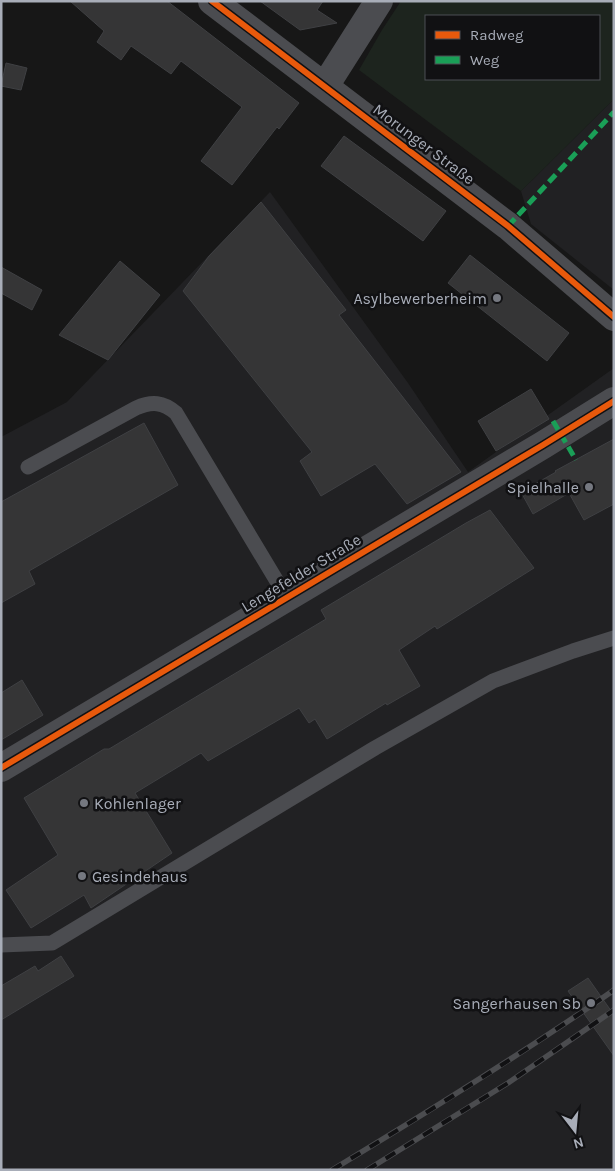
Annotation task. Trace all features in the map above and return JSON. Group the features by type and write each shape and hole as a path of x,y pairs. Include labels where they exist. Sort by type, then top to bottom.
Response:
{"street":[{"name":"Morunger Straße","path":"212,1 508,226 614,316"},
{"path":"325,86 378,1"},
{"name":"Lengefelder Straße","path":"1,768 614,401"}],"lane":[{"path":"28,467 136,408 148,403 159,403 169,407 176,413 287,598"},
{"path":"1,945 52,943 376,748 493,681 573,650 614,638"}],"shaded area":[{"path":"401,1 614,1 614,99 521,191 359,70"},
{"path":"614,99 614,290 531,224 521,191"},
{"path":"270,192 408,383 468,472 614,368 614,1170 1,1170 1,437 67,402"}],"building":[{"path":"70,1 167,1 299,103 279,129 277,127 232,185 201,161 242,107 181,61 171,74 131,46 121,60 97,42 104,31"},
{"path":"260,1 323,1 317,10 337,23 300,30"},
{"path":"6,63 27,68 21,90 1,86"},
{"path":"344,136 446,211 423,241 321,166"},
{"path":"261,202 346,310 339,315 461,472 407,504 375,464 321,496 300,461 312,452 183,291 209,256"},
{"name":"Asylbewerberheim","path":"470,255 569,333 547,361 448,283"},
{"path":"120,261 160,295 108,360 59,335"},
{"path":"1,267 42,290 32,310 1,293"},
{"path":"531,389 549,419 496,451 478,421"},
{"path":"144,423 178,485 29,571 35,584 1,603 1,502"},
{"name":"Spielhalle","path":"614,439 614,504 584,520 569,493 533,514 521,492"},
{"path":"490,510 534,568 437,629 435,626 399,650 420,686 387,705 386,703 327,739 315,719 309,723 299,708 208,761 201,753 135,793 172,853 91,908 84,895 31,928 6,890 58,855 24,798 326,619 321,610"},
{"path":"22,680 43,715 1,740 1,693"},
{"path":"61,956 74,976 1,1020 1,986 35,966 38,971"},
{"name":"Sangerhausen Sb","path":"588,978 614,1015 614,1056 568,991"}],"railway":[{"path":"332,1170 545,1037 614,990"},
{"path":"367,1170 508,1083 614,1010"}],"marked path":[{"path":"508,226 614,112"},
{"path":"553,421 576,460"}],"cycle path":[{"path":"212,1 508,226 614,317"},
{"path":"1,768 614,401"}],"place":[{"name":"Asylbewerberheim","path":"497,298"},
{"name":"Spielhalle","path":"589,487"},
{"name":"Kohlenlager","path":"84,803"},
{"name":"Gesindehaus","path":"82,876"},
{"name":"Sangerhausen Sb","path":"591,1003"}]}
